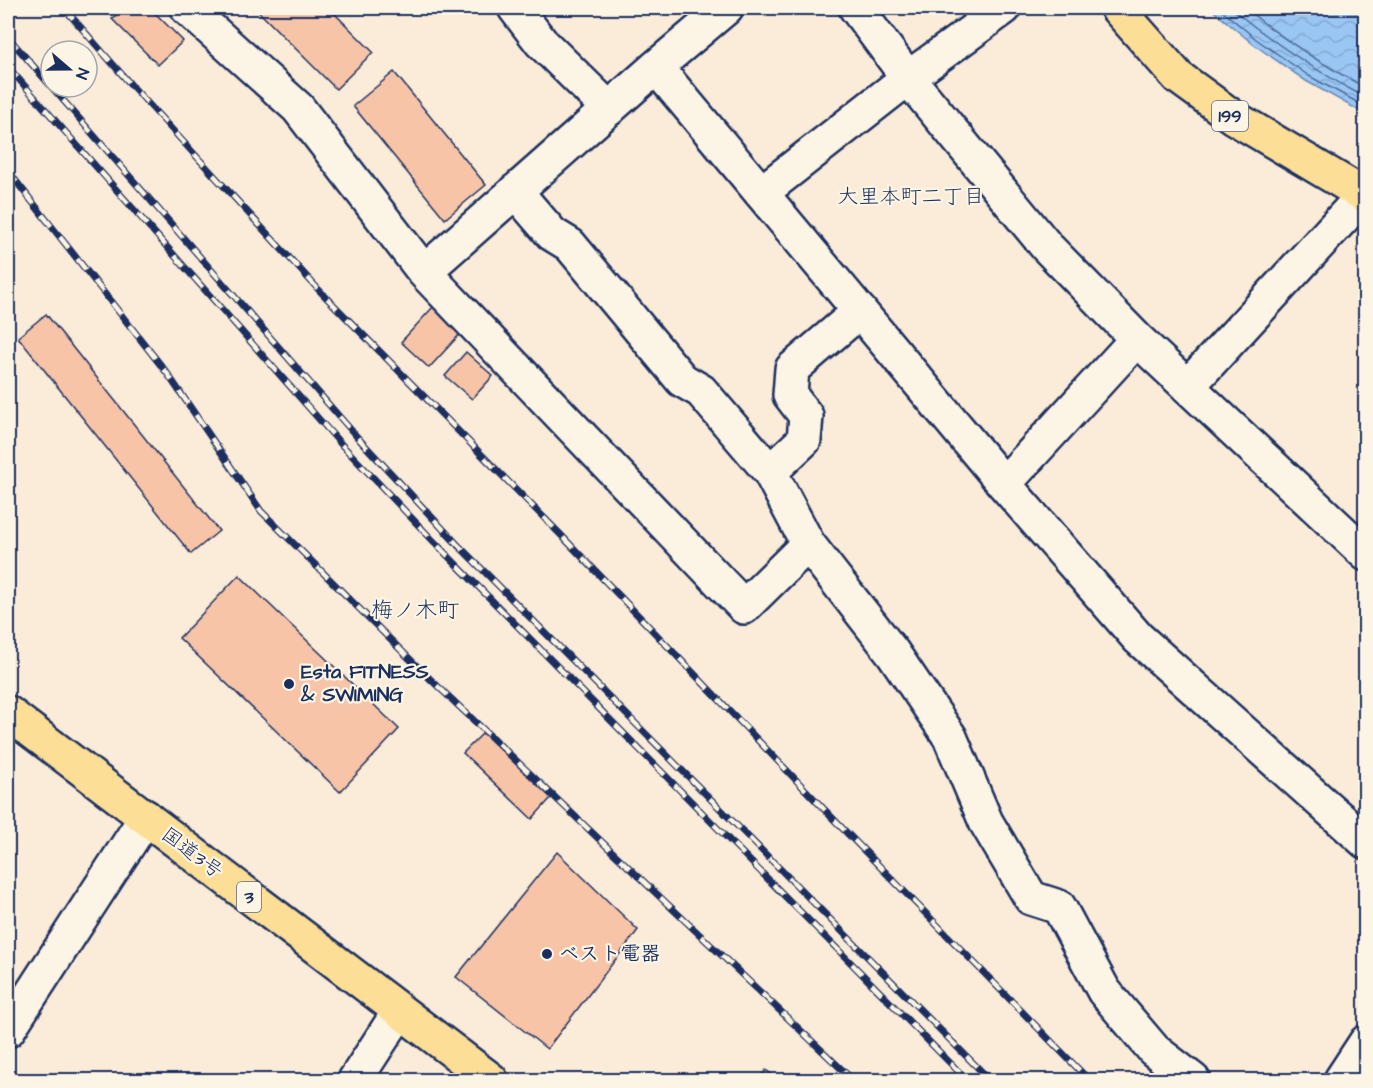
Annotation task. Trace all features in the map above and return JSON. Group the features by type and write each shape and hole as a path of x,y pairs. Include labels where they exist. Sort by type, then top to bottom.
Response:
{"highway":[{"name":"199","path":"1117,8 1178,77 1233,117 1365,196"},
{"name":"国道3号","path":"8,713 491,1080"}],"street":[{"path":"187,8 298,108 424,272 744,607 808,544"},
{"path":"515,8 541,42 609,109"},
{"path":"424,272 726,8"},
{"path":"856,8 908,78 1047,247 1137,339 1365,554"},
{"path":"761,193 908,78 1004,8"},
{"path":"656,67 1004,484 1138,638 1365,842"},
{"path":"515,191 552,234 570,245 682,380 701,391 770,472 808,544 893,653 950,737 986,822 1031,898 1059,907 1104,990 1154,1050 1193,1080"},
{"path":"1188,386 1365,196"},
{"path":"770,472 804,440 806,416 790,395 792,369 860,311"},
{"path":"1004,484 1137,339"},
{"path":"8,1030 146,817"},
{"path":"355,1080 399,1012"},
{"path":"1341,1080 1365,1042"}],"water":[{"path":"1210,8 1365,8 1365,114 1306,81 1253,44"}],"building":[{"path":"124,8 150,8 183,41 158,65 112,19"},
{"path":"255,8 329,8 373,52 336,89"},
{"path":"394,72 486,185 445,219 353,106"},
{"path":"433,307 461,333 429,368 401,342"},
{"path":"46,314 219,531 191,554 18,337"},
{"path":"466,352 493,376 472,399 445,376"},
{"name":"Esta FITNESS & SWIMING","path":"239,575 399,729 340,792 179,638"},
{"path":"483,733 551,798 532,819 463,753"},
{"name":"ベスト電器","path":"557,852 638,930 547,1049 456,977"},
{"path":"766,1070 779,1080 758,1080"}],"railway":[{"path":"64,8 132,86 318,289 561,535 845,831 1089,1080"},
{"path":"8,37 358,438 457,544 990,1080"},
{"path":"8,67 340,443 444,552 967,1080"},
{"path":"8,171 167,373 261,511 426,675 853,1080"}],"place":[{"name":"Esta FITNESS & SWIMING","path":"289,684"},
{"name":"ベスト電器","path":"547,954"}],"district":[{"name":"大里本町二丁目","path":"911,196"},
{"name":"梅ノ木町","path":"415,610"}]}
